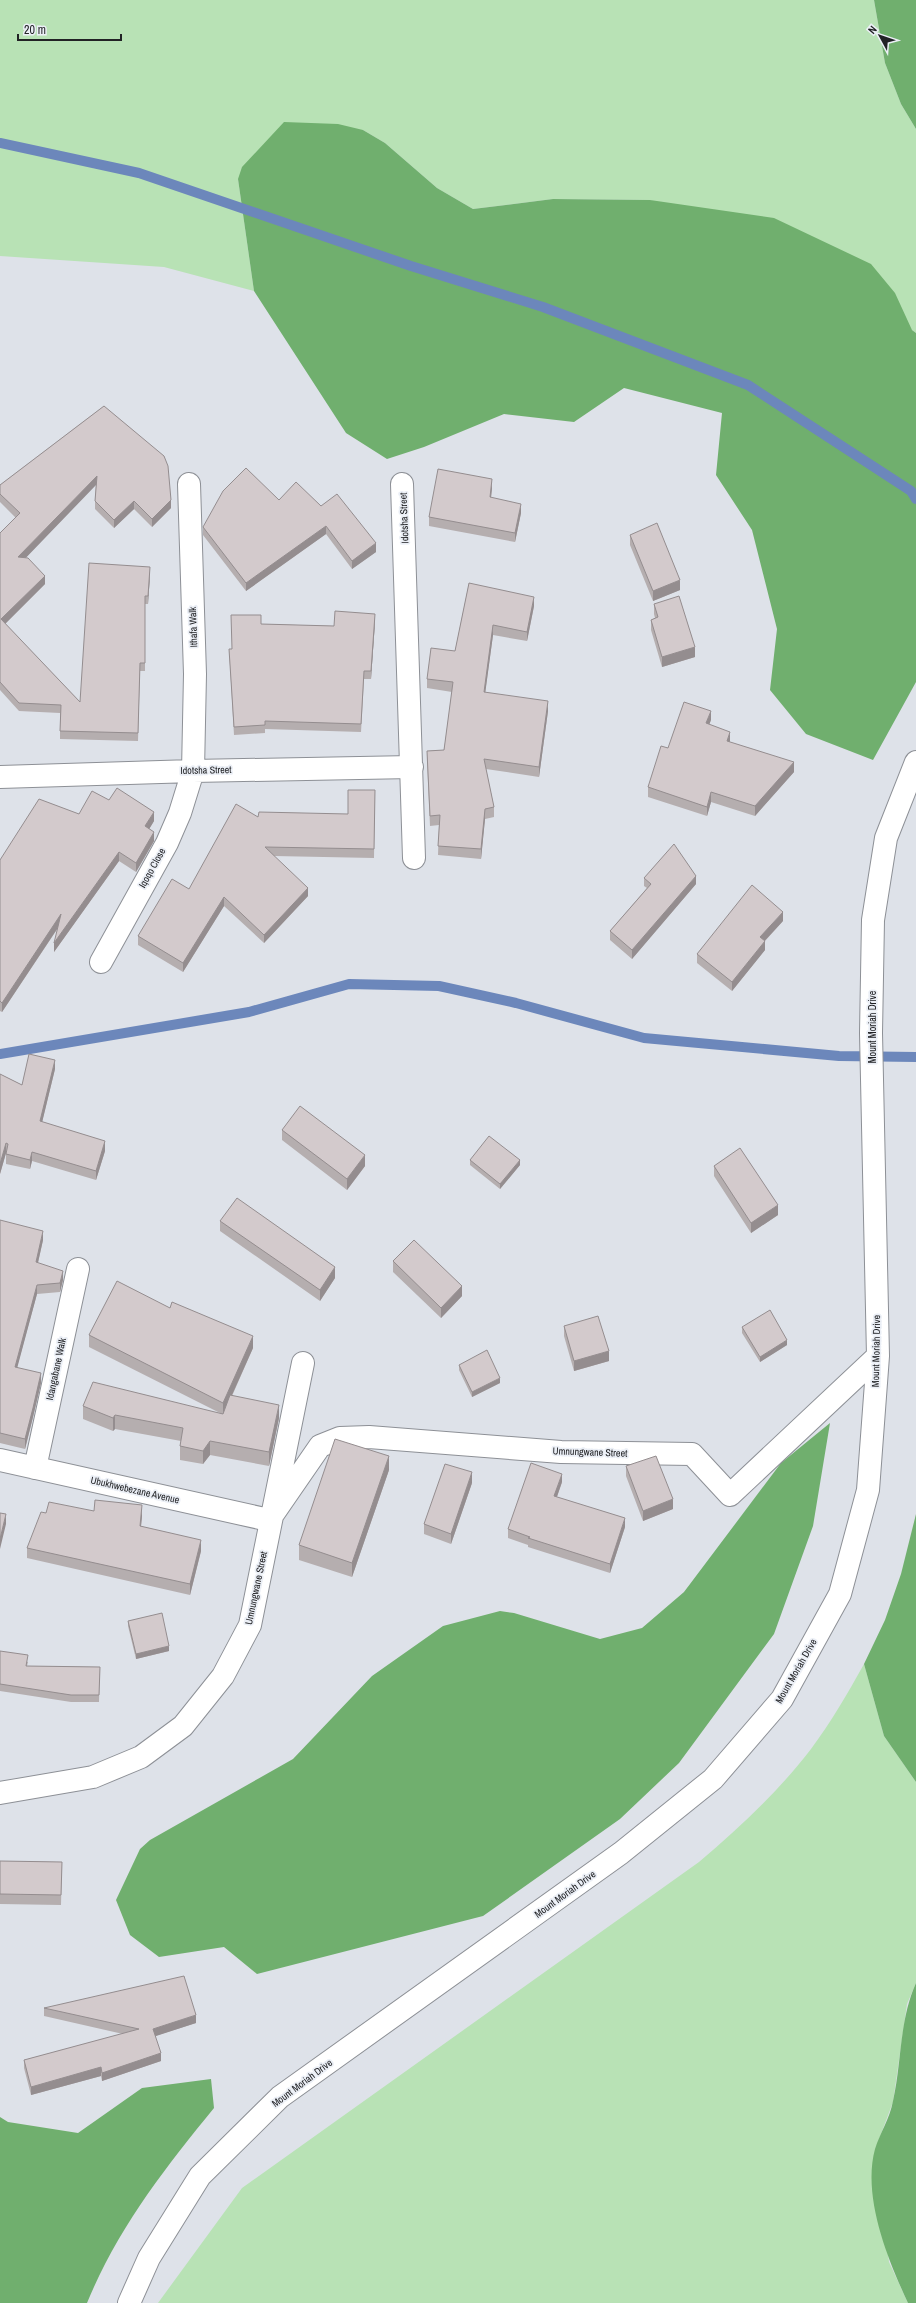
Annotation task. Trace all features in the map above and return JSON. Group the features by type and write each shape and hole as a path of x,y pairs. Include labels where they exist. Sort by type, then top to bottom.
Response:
{"street":[{"name":"Ithafa Walk","path":"189,484 195,674 193,771"},
{"name":"Idotsha Street","path":"402,484 414,858"},
{"name":"Mount Moriah Drive","path":"129,2303 149,2258 200,2176 280,2097 627,1848 713,1779 782,1699 840,1594 868,1490 878,1356 871,1033 873,920 886,838 916,762"},
{"name":"Idotsha Street","path":"0,777 193,771 412,767"},
{"name":"Iqoqo Close","path":"102,962 167,843 180,813 193,771"},
{"name":"Idangabane Walk","path":"35,1468 78,1269"},
{"name":"Umnungwane Street","path":"270,1520 320,1446 340,1438 369,1437 561,1452 692,1454 730,1495 878,1356"},
{"name":"Umnungwane Street","path":"0,1793 93,1777 141,1757 184,1726 223,1676 250,1625 302,1363"},
{"name":"Ubukhwebezane Avenue","path":"0,1460 270,1520"}],"green space":[{"path":"0,0 874,0 885,63 901,104 916,129 916,333 650,200 553,199 473,209 437,188 385,143 363,130 238,179 254,291 164,267 0,256"},
{"path":"874,0 916,0 916,129 901,104 885,63"},
{"path":"284,122 338,124 363,130 385,143 437,188 473,209 553,199 650,200 774,218 871,264 895,293 912,330 916,333 916,682 873,760 806,734 770,690 777,629 752,530 716,475 722,413 624,388 574,422 504,414 424,447 387,459 346,433 254,291 238,179 242,167"},
{"path":"830,1423 813,1526 774,1634 679,1763 620,1819 483,1916 257,1974 224,1947 159,1957 130,1935 116,1900 140,1849 150,1840 293,1759 372,1676 443,1626 500,1611 514,1613 600,1639 642,1628 684,1592 781,1463"},
{"path":"916,1514 916,1782 884,1736 864,1664 885,1620 901,1574"},
{"path":"864,1664 884,1736 916,1782 916,1983 907,2004 893,2102 875,2150 889,2262 908,2303 158,2303 242,2188 699,1862 729,1836 772,1795 811,1749 839,1707"},
{"path":"916,1983 916,2303 908,2303 885,2248 879,2228 874,2207 872,2168 875,2149 892,2107 906,2012"},
{"path":"211,2079 214,2108 177,2154 127,2225 112,2250 87,2303 0,2303 0,2117 8,2122 78,2133 142,2088"}],"building":[{"path":"104,406 164,456 168,466 171,500 152,519 134,501 114,520 95,501 97,476 18,557 28,558 45,576 1,619 80,702 89,563 150,567 148,596 145,596 145,663 140,663 138,733 60,731 61,705 19,703 0,682 0,533 20,513 0,494 0,485"},
{"path":"246,468 279,500 296,482 321,506 337,494 376,543 352,561 326,526 246,583 203,527 223,491"},
{"path":"438,469 492,479 490,497 521,504 515,533 429,517"},
{"path":"657,523 680,580 653,591 630,535"},
{"path":"469,583 534,597 527,632 493,625 484,692 548,701 539,767 484,759 494,807 485,809 481,849 438,846 440,815 430,816 427,751 444,750 453,682 427,679 431,648 455,651"},
{"path":"679,596 695,647 662,657 651,620 658,617 654,604"},
{"path":"335,611 375,614 371,671 364,671 361,724 265,721 265,725 234,727 229,649 232,649 231,615 261,615 261,624 334,626"},
{"path":"684,702 711,711 706,723 730,732 727,741 794,762 755,806 711,792 707,807 648,787 661,746 668,748"},
{"path":"117,788 154,812 145,826 154,832 136,863 119,852 54,943 61,914 2,1003 0,1001 0,860 39,799 79,814 92,791 109,800"},
{"path":"348,790 375,790 374,849 265,847 308,888 264,935 224,897 183,963 138,936 172,879 189,889 236,804 258,817 259,812 348,814"},
{"path":"674,844 696,876 632,950 610,931 651,884 644,878"},
{"path":"752,885 783,912 760,937 765,941 732,982 697,954"},
{"path":"29,1054 55,1060 40,1121 105,1141 96,1171 32,1152 30,1160 6,1154 8,1144 6,1143 0,1164 0,1074 22,1085"},
{"path":"300,1106 365,1155 347,1179 282,1130"},
{"path":"489,1136 520,1160 500,1184 470,1160"},
{"path":"740,1148 778,1205 751,1223 714,1166"},
{"path":"237,1198 335,1267 320,1290 220,1221"},
{"path":"0,1220 43,1231 36,1262 63,1271 60,1283 37,1285 15,1367 41,1373 25,1439 0,1433"},
{"path":"414,1240 462,1286 441,1308 393,1261"},
{"path":"117,1281 170,1308 172,1302 253,1336 223,1403 89,1335"},
{"path":"770,1310 787,1340 760,1357 742,1327"},
{"path":"598,1316 609,1351 574,1361 564,1326"},
{"path":"487,1350 500,1378 472,1392 459,1365"},
{"path":"93,1382 223,1414 230,1395 279,1405 269,1452 210,1441 203,1451 180,1446 183,1428 115,1415 113,1418 83,1406"},
{"path":"335,1439 389,1456 352,1563 299,1545"},
{"path":"656,1456 673,1499 643,1511 626,1466"},
{"path":"531,1463 562,1474 554,1496 625,1518 610,1564 528,1538 530,1537 508,1529"},
{"path":"445,1464 472,1472 451,1534 424,1524"},
{"path":"95,1500 142,1505 140,1526 201,1540 190,1584 27,1548 41,1512 46,1513 49,1502 94,1511"},
{"path":"0,1513 6,1514 0,1539"},
{"path":"162,1613 169,1646 136,1654 128,1621"},
{"path":"0,1651 28,1655 26,1666 100,1667 99,1695 71,1695 0,1684"},
{"path":"0,1861 62,1862 61,1895 0,1894"},
{"path":"184,1976 196,2015 153,2029 161,2053 102,2073 101,2067 31,2087 24,2060 139,2029 44,2008"}],"waterway":[{"path":"0,143 139,173 411,266 543,307 748,385 911,491 916,499"},
{"path":"0,1054 249,1012 349,984 439,986 516,1003 644,1038 839,1056 916,1057"}]}
